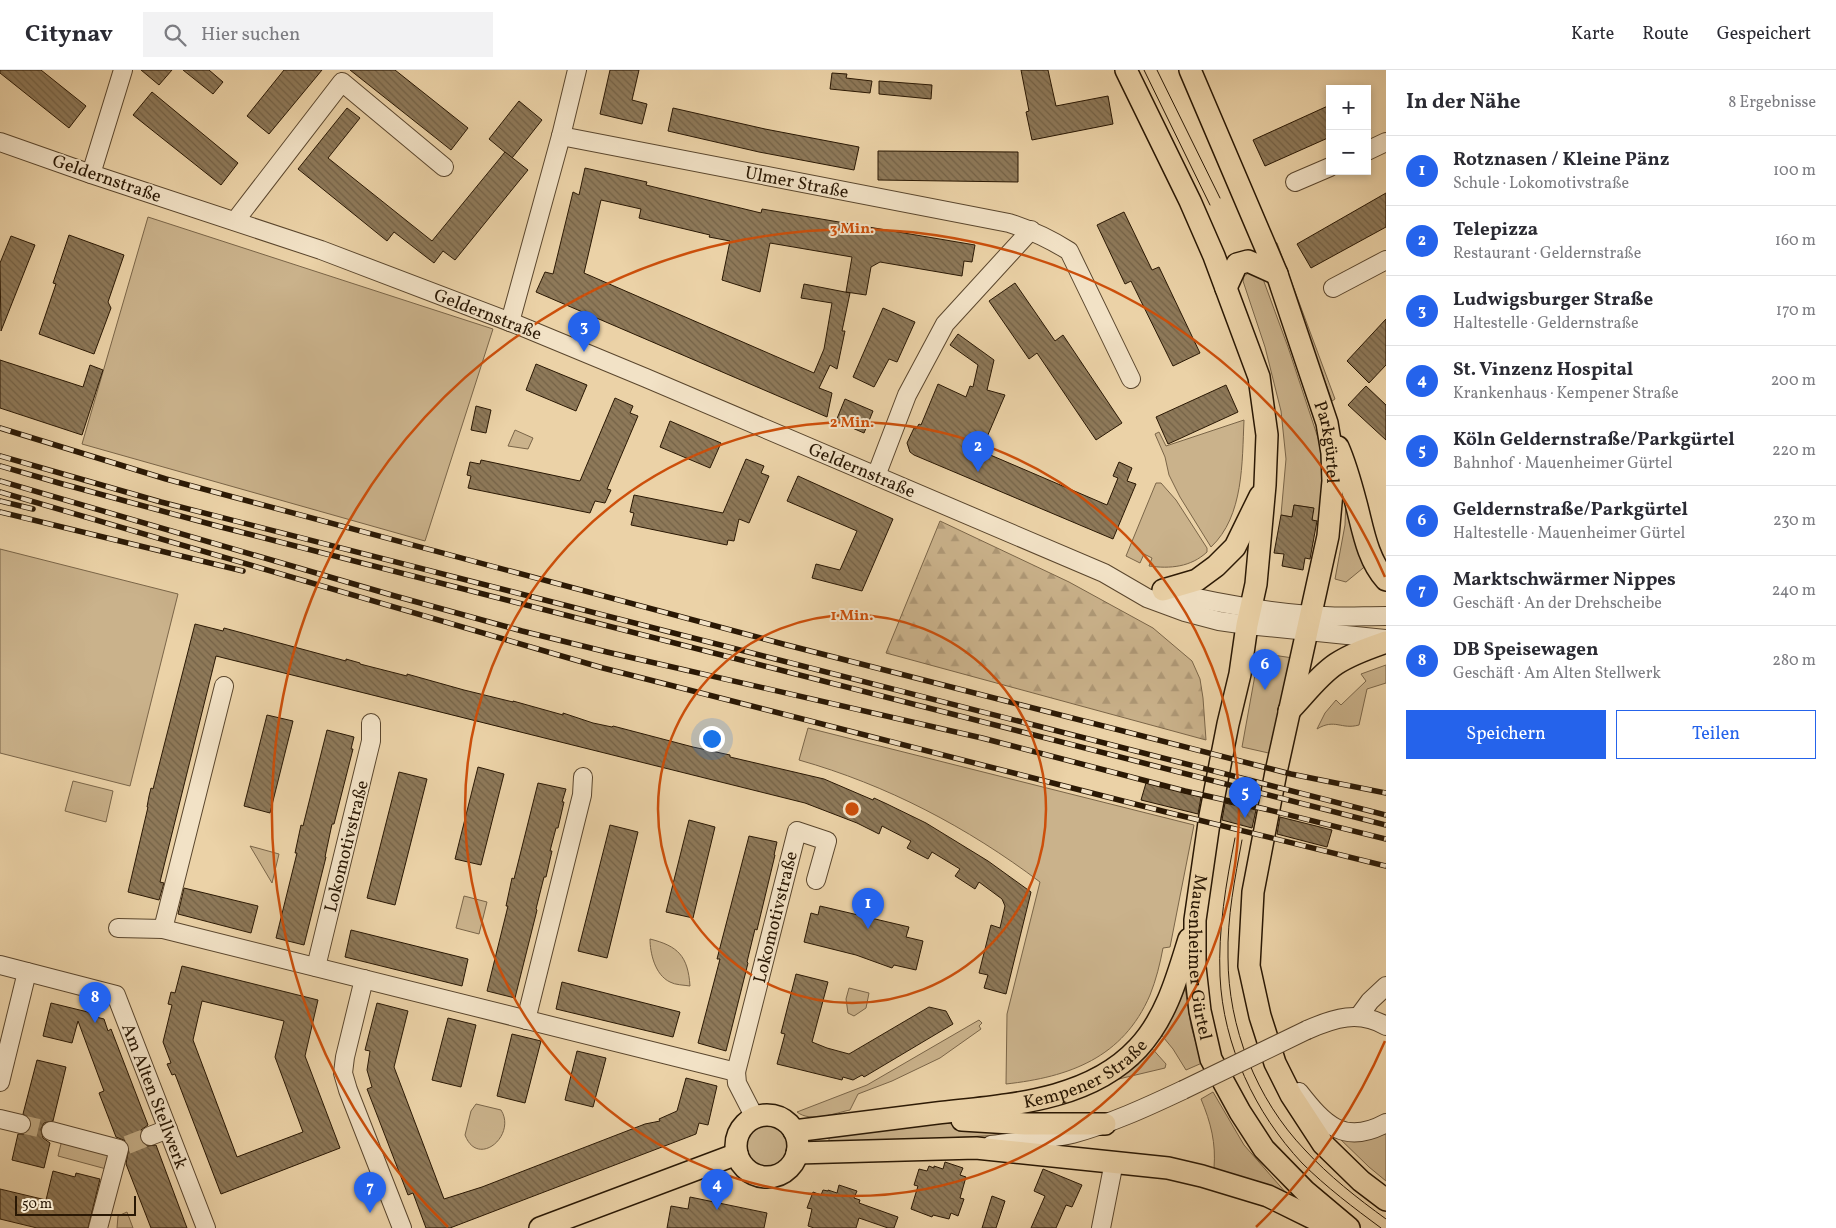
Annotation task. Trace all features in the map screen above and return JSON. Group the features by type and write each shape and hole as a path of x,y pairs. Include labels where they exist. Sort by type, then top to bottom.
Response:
{"main road":[{"path":"1126,70 1204,230 1260,377 1267,435 1265,485 1258,565 1249,617"},
{"name":"Parkgürtel","path":"1190,70 1277,274 1327,423 1332,453 1332,500 1327,544 1309,623"},
{"path":"1226,288 1237,264 1248,261 1277,274"},
{"path":"1327,423 1349,478 1370,554 1386,580"},
{"path":"1163,590 1197,580 1216,566 1235,547 1265,485"},
{"name":"Mauenheimer Gürtel","path":"1249,617 1240,674 1210,816 1195,920 1196,976 1200,1010 1211,1059 1240,1112 1264,1149 1305,1191 1349,1228"},
{"path":"1309,623 1252,892 1249,966 1260,1016 1275,1063 1299,1110 1323,1144 1360,1181 1386,1200"},
{"path":"1289,712 1329,669 1337,663 1360,651 1386,641"},
{"name":"Kempener Straße","path":"794,1131 1030,1101 1101,1077 1137,1049 1159,1020 1171,993 1195,920"},
{"path":"774,1116 785,1121 794,1131 798,1141 798,1153 793,1164 784,1173 773,1177 761,1177 750,1172 741,1163 737,1154 737,1140 742,1128 754,1118 774,1116"},
{"name":"Kempener Straße","path":"892,1119 972,1120 1026,1124 1105,1124"},
{"name":"Kempener Straße","path":"798,1153 976,1148 1168,1168 1268,1196 1333,1228"},
{"path":"540,1228 737,1154"}],"street":[{"path":"91,174 123,70"},
{"path":"510,322 561,136 576,70"},
{"path":"235,221 342,82 444,167"},
{"name":"Ulmer Straße","path":"561,136 1009,223 1031,230 1069,251 1131,379"},
{"name":"Geldernstraße","path":"0,142 321,250 510,322 646,378 1104,573 1163,590 1223,604 1249,617"},
{"path":"1371,149 1386,142"},
{"path":"1295,182 1326,169"},
{"path":"876,476 907,395 945,324 1031,230"},
{"path":"1333,288 1386,260"},
{"name":"Geldernstraße","path":"1104,573 1147,598 1219,621 1249,617 1309,623"},
{"path":"1309,623 1386,616"},
{"path":"1309,623 1386,641"},
{"path":"164,929 224,686"},
{"name":"Lokomotivstraße","path":"316,967 371,741 371,723"},
{"path":"526,1020 582,795 583,777"},
{"name":"Lokomotivstraße","path":"736,1072 797,831 827,841 816,880"},
{"path":"118,928 164,929 736,1072 737,1083 754,1118"},
{"name":"Am Alten Stellwerk","path":"0,966 116,995 206,1228"},
{"path":"0,1082 27,972"},
{"path":"364,979 345,1057 343,1073 402,1228"},
{"path":"1359,1016 1370,1001 1386,986"},
{"name":"Kempener Straße","path":"976,1148 1062,1136 1105,1124 1183,1090 1307,1030 1334,1019 1359,1016 1373,1019 1386,1026"},
{"path":"1275,1063 1318,1115 1333,1128 1346,1132 1363,1131 1378,1127 1386,1122"},
{"path":"0,1119 21,1124"},
{"path":"150,1136 168,1129"},
{"path":"51,1131 123,1147 98,1228"},
{"path":"1101,1228 1114,1162"}],"green space":[{"path":"148,217 493,329 425,541 82,444"},
{"path":"1275,242 1277,243 1335,399 1332,401"},
{"path":"1250,272 1256,273 1263,279 1319,441 1324,472 1321,522 1312,520 1313,508 1294,505 1292,517 1281,515 1286,459 1281,411 1265,347 1243,281 1244,276"},
{"path":"1244,420 1241,470 1235,504 1230,520 1222,534 1211,547 1180,497 1169,475 1165,457 1155,434 1159,432 1166,446"},
{"path":"515,430 533,438 528,449 508,446"},
{"path":"1156,483 1161,483 1176,500 1207,548 1207,552 1194,561 1180,566 1157,567 1149,566 1152,558 1144,554 1140,563 1126,556"},
{"path":"1346,498 1368,564 1346,582 1335,579 1345,525"},
{"path":"940,521 1069,582 1153,628 1192,661 1200,679 1206,740 886,653"},
{"path":"0,549 178,594 130,786 0,753"},
{"path":"1259,653 1293,658 1273,754 1242,747"},
{"path":"1386,665 1386,683 1367,689 1359,725 1329,724 1317,729 1325,713 1336,700 1341,705 1366,681 1361,674"},
{"path":"808,728 1194,825 1170,947 1163,948 1158,972 1150,995 1139,1017 1125,1034 1109,1049 1092,1060 1072,1069 1029,1081 1006,1084 1007,1014 1040,882 984,843 925,810 864,782 799,760"},
{"path":"73,781 113,791 106,822 65,811"},
{"path":"250,846 279,854 272,883"},
{"path":"464,896 487,902 479,934 456,928"},
{"path":"650,939 668,945 680,954 687,967 690,986 672,983 665,979 654,963"},
{"path":"1184,981 1191,1026 1202,1063 1186,1070 1173,1049 1159,1032"},
{"path":"849,988 869,993 866,1008 854,1016 848,1013 846,999"},
{"path":"979,1020 982,1023 979,1026 981,1029 940,1058 892,1081 858,1094 850,1110 816,1117 809,1117 797,1112 867,1085"},
{"path":"1149,1045 1166,1064 1165,1068 1106,1082"},
{"path":"1213,1092 1244,1145 1287,1194 1214,1168 1212,1133 1201,1099"},
{"path":"476,1104 501,1110 505,1120 500,1138 494,1145 486,1149 478,1149 471,1145 465,1135 471,1111"},
{"path":"944,1123 1019,1130 1019,1134 829,1148 829,1131 879,1125"},
{"path":"771,1124 779,1127 785,1133 788,1145 785,1157 779,1163 763,1166 755,1163 749,1157 746,1141 749,1133 755,1127"},
{"path":"1386,1131 1386,1181 1335,1134"},
{"path":"62,1140 114,1154 110,1170 58,1156"},
{"path":"127,1212 133,1228 117,1228 118,1216"}],"building":[{"path":"0,70 41,70 86,106 69,128 0,73"},
{"path":"141,70 172,70 159,85"},
{"path":"183,70 209,70 223,82 213,94"},
{"path":"284,70 322,70 269,134 247,116"},
{"path":"350,70 395,70 468,128 451,150"},
{"path":"610,70 639,70 632,100 647,104 642,124 600,114"},
{"path":"1021,70 1048,70 1056,106 1108,96 1113,124 1032,140 1026,112 1029,111"},
{"path":"832,73 847,74 846,78 872,81 870,93 830,89"},
{"path":"879,81 932,85 931,99 879,94"},
{"path":"152,92 238,163 221,185 133,115"},
{"path":"519,101 542,120 512,158 489,139"},
{"path":"1326,107 1326,139 1265,166 1253,140"},
{"path":"347,108 360,118 328,158 432,241 505,152 528,170 455,260 443,251 434,263 394,232 387,241 298,169"},
{"path":"673,108 765,129 859,147 854,170 759,152 668,131"},
{"path":"878,151 1018,152 1018,182 878,180"},
{"path":"585,168 647,182 646,185 761,213 762,209 975,245 972,262 964,261 962,276 880,262 871,267 866,295 846,292 852,257 770,243 760,292 722,280 730,241 639,218 641,209 601,200 584,273 814,373 824,349 832,303 801,298 804,284 850,293 837,369 830,365 819,388 832,393 827,417 536,292 545,272 553,274 573,192 579,195"},
{"path":"1386,193 1386,227 1311,268 1297,244"},
{"path":"1124,212 1152,270 1159,267 1200,353 1173,366 1131,281 1125,284 1097,225"},
{"path":"69,235 124,255 108,302 111,308 94,354 39,334 56,284 53,283"},
{"path":"11,236 35,245 1,331 0,263"},
{"path":"1015,283 1055,341 1063,335 1122,423 1096,440 1037,353 1029,359 989,301"},
{"path":"883,308 915,322 897,362 889,359 874,387 853,377"},
{"path":"1386,319 1386,365 1369,383 1347,361"},
{"path":"958,334 994,360 987,390 1005,395 981,451 1107,505 1118,478 1113,476 1119,462 1132,468 1127,481 1136,484 1113,539 910,452 907,443 914,428 916,429 919,424 921,425 938,384 966,397 970,386 973,387 978,365 950,345"},
{"path":"0,360 83,387 90,365 103,370 82,435 0,408"},
{"path":"536,364 587,385 576,411 526,390"},
{"path":"1226,385 1238,412 1168,444 1156,417"},
{"path":"1366,386 1386,405 1386,440 1348,405"},
{"path":"615,398 633,406 630,413 638,416 607,489 611,490 605,503 595,501 590,513 468,488 471,476 467,475 470,462 480,464 481,460 580,481"},
{"path":"845,399 873,411 864,433 836,421"},
{"path":"476,406 491,410 486,433 471,430"},
{"path":"670,421 721,443 710,468 660,447"},
{"path":"746,459 764,466 761,473 769,476 749,523 739,519 734,541 728,540 727,545 631,525 634,513 630,512 634,495 723,513"},
{"path":"798,476 893,519 862,591 812,578 816,564 840,570 857,531 787,501"},
{"path":"1294,505 1314,508 1312,520 1317,521 1310,559 1305,558 1303,570 1282,566 1284,554 1274,553 1281,515 1292,517"},
{"path":"195,624 223,631 224,628 346,661 346,659 563,715 563,713 593,723 613,726 730,755 730,757 824,779 873,800 874,798 926,823 988,861 1031,892 1006,994 984,988 988,975 979,973 991,925 1000,928 1005,906 1002,899 979,882 975,889 955,876 960,869 932,852 928,859 907,848 911,841 882,826 879,834 857,823 805,803 216,656 160,882 164,883 159,900 128,892 151,788 153,789"},
{"path":"267,715 293,721 270,813 244,806"},
{"path":"327,730 354,737 351,749 353,749 334,824 332,824 326,857 304,945 276,938 297,853 295,853 301,825 303,826"},
{"path":"478,767 504,774 481,865 455,859"},
{"path":"399,772 427,779 395,905 367,898"},
{"path":"538,783 566,789 515,998 487,991 508,906 506,906 512,878 514,879"},
{"path":"1146,783 1201,797 1198,814 1141,800"},
{"path":"1225,803 1256,810 1252,828 1222,820"},
{"path":"1280,817 1332,830 1327,847 1277,834"},
{"path":"689,820 715,827 693,918 666,912"},
{"path":"610,825 638,832 607,958 578,951"},
{"path":"749,836 777,842 726,1051 698,1043 720,959 717,959"},
{"path":"184,888 258,906 251,933 178,914"},
{"path":"820,906 909,927 906,937 923,941 916,970 894,965 892,968 856,955 804,942 811,913 818,915"},
{"path":"351,930 468,959 462,986 345,957"},
{"path":"182,966 318,1000 305,1056 340,1148 221,1194 175,1074 172,1075 167,1064 171,1063 163,1042 172,1005 168,1004 171,992 175,993","holes":["202,1001 284,1021 275,1057 303,1132 237,1157 193,1040"]},
{"path":"796,974 828,982 812,1042 827,1048 849,1054 929,1007 946,1011 953,1024 864,1077 862,1075 853,1080 843,1077 842,1080 777,1064 785,1034 781,1033"},
{"path":"562,982 680,1012 673,1037 556,1009"},
{"path":"51,1003 92,1013 92,1016 104,1019 108,1031 111,1029 148,1125 141,1130 140,1139 143,1144 148,1146 156,1145 187,1228 151,1228 126,1164 129,1146 126,1141 116,1137 99,1093 104,1091 78,1021 72,1043 43,1036"},
{"path":"377,1003 408,1011 394,1067 444,1199 482,1187 645,1124 660,1121 659,1119 677,1111 686,1078 717,1086 708,1125 699,1123 696,1134 450,1228 426,1228 413,1193 408,1195 367,1089 372,1087 367,1070 370,1051 365,1050"},
{"path":"448,1018 476,1025 461,1087 432,1080"},
{"path":"512,1034 541,1041 525,1103 497,1096"},
{"path":"577,1051 606,1058 593,1107 565,1100"},
{"path":"37,1060 66,1067 53,1121 44,1123 41,1129 43,1138 50,1143 44,1168 12,1160 18,1134 24,1134 31,1127 31,1121 23,1114"},
{"path":"945,1162 963,1168 960,1175 966,1177 960,1198 964,1199 958,1216 951,1213 949,1219 933,1215 932,1217 911,1209 918,1186 914,1185 919,1169 927,1171 929,1166 934,1168 934,1166 943,1169"},
{"path":"1043,1169 1082,1185 1072,1207 1066,1205 1056,1228 1031,1228 1045,1196 1034,1191"},
{"path":"53,1171 75,1177 76,1173 100,1179 88,1228 37,1228 0,1219 0,1189 46,1200"},
{"path":"839,1185 857,1191 854,1198 860,1200 859,1203 898,1217 894,1228 888,1228 859,1218 856,1228 814,1228 808,1226 812,1209 807,1208 813,1192 821,1195 823,1190 837,1193"},
{"path":"992,1196 1005,1201 996,1228 982,1228"},
{"path":"690,1197 767,1213 764,1228 667,1228 671,1206 688,1209"}],"tunnel":[{"path":"21,1124 51,1131"},
{"path":"127,1145 150,1136"}],"tram line":[{"path":"1144,70 1210,205"},
{"path":"1157,70 1220,198"},
{"path":"1235,838 1223,907 1220,941 1220,976 1222,1002 1227,1027 1244,1077 1270,1122 1302,1163 1350,1205 1381,1228"},
{"path":"1242,840 1230,912 1228,957 1233,1010 1248,1061 1272,1108 1305,1150 1324,1169 1386,1219"}],"railway":[{"path":"0,428 166,479 783,644 1291,774 1386,793"},
{"path":"0,456 161,502 1386,815"},
{"path":"0,466 221,527 1386,825"},
{"path":"0,481 522,631 982,738 1185,791 1386,839"},
{"path":"0,492 603,668 1166,812 1386,866"},
{"path":"0,501 33,509"},
{"path":"0,512 243,571"}],"place":[{"name":"Ludwigsburger Straße","path":"584,352"},
{"name":"Telepizza","path":"978,472"},
{"name":"Geldernstraße/Parkgürtel","path":"1265,690"},
{"name":"Köln Geldernstraße/Parkgürtel","path":"1245,818"},
{"name":"Rotznasen / Kleine Pänz","path":"868,929"},
{"name":"DB Speisewagen","path":"95,1023"},
{"name":"St. Vinzenz Hospital","path":"717,1210"},
{"name":"Marktschwärmer Nippes","path":"370,1213"}]}
